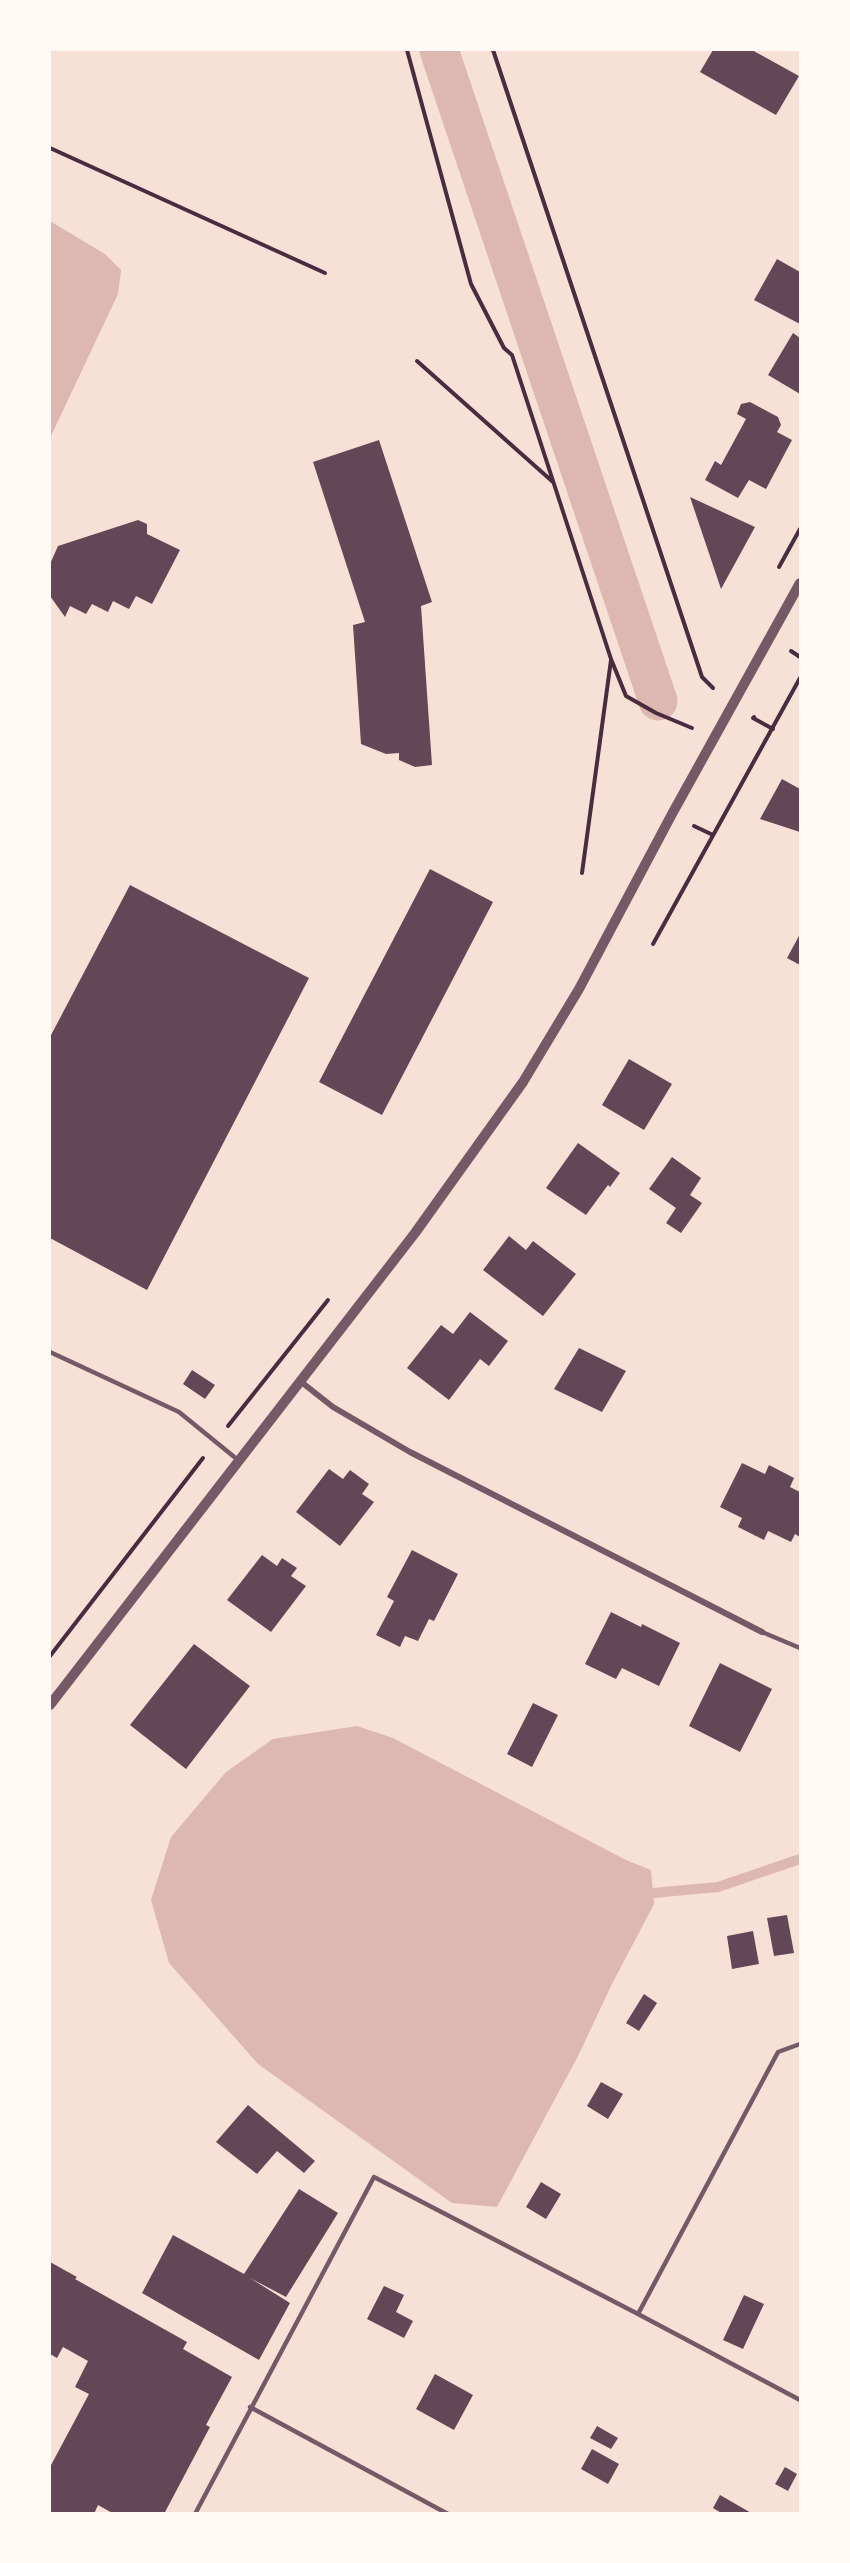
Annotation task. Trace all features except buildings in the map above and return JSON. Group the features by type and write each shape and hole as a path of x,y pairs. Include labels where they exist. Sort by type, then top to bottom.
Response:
{"street":[{"path":"50,1705 299,1380 415,1233 523,1082 579,989 672,814 801,583"},
{"path":"299,1380 333,1407 410,1452 762,1632"}],"lane":[{"path":"50,1352 179,1412 238,1460"},
{"path":"762,1632 801,1648"},
{"path":"638,2314 778,2052 801,2044"},
{"path":"195,2514 374,2177 801,2400"},
{"path":"250,2407 448,2514"}],"path":[{"path":"407,50 471,284 504,348 512,355 611,659 626,696 692,729 698,719"},
{"path":"493,50 702,677 714,689"},
{"path":"50,148 325,273"},
{"path":"417,361 554,484"},
{"path":"777,571 801,529"},
{"path":"582,873 611,659"},
{"path":"653,944 801,678"},
{"path":"709,699 720,679"},
{"path":"688,823 713,835"},
{"path":"50,1656 330,1298"}],"shaded area":[{"path":"50,221 105,254 121,270 118,294 50,438"},
{"path":"357,1726 393,1738 626,1860 651,1870 654,1904 578,2056 497,2207 452,2203 258,2064 169,1963 151,1900 171,1837 226,1772 273,1739"}],"waterway":[{"path":"439,50 658,701"},
{"path":"653,1893 718,1887 800,1859"}]}
